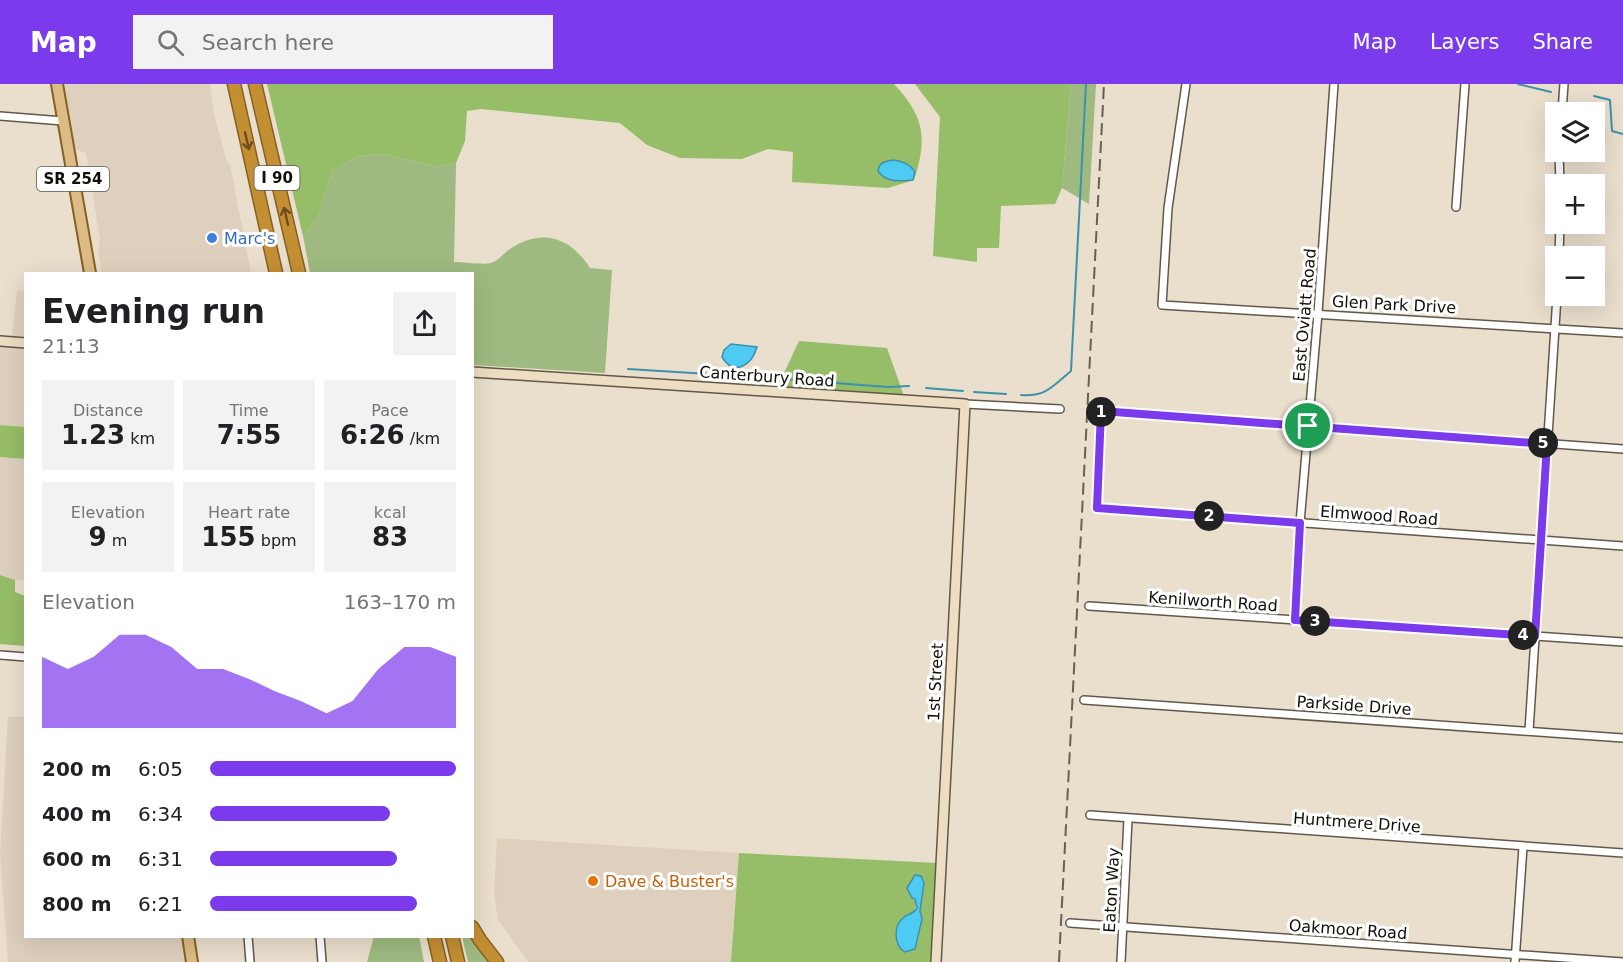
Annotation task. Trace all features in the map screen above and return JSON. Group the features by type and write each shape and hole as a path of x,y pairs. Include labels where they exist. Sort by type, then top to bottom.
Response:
{"highway":[{"name":"I 90","path":"234,84 276,272"},
{"name":"I 90","path":"255,84 299,272"},
{"path":"474,930 497,962"},
{"path":"433,938 434,962"},
{"path":"434,938 440,962"},
{"path":"452,938 458,962"}],"main road":[{"name":"SR 254","path":"57,84 90,272"},
{"path":"188,938 192,962"}],"street":[{"name":"Glen Park Drive","path":"1186,84 1168,208 1162,304 1623,333"},
{"name":"East Oviatt Road","path":"1295,620 1300,523 1334,84"},
{"path":"1456,207 1465,84"},
{"path":"1563,102 1564,84"},
{"path":"0,116 63,121"},
{"path":"1529,731 1557,306"},
{"path":"0,341 24,343"},
{"name":"Canterbury Road","path":"474,372 1060,410"},
{"name":"1st Street","path":"936,962 965,404"},
{"name":"Elmwood Road","path":"1308,426 1101,411 1097,508 1623,546"},
{"path":"1308,426 1623,449"},
{"name":"Kenilworth Road","path":"1089,606 1623,642"},
{"path":"0,655 24,657"},
{"name":"Parkside Drive","path":"1084,700 1623,738"},
{"name":"Huntmere Drive","path":"1090,815 1623,853"},
{"name":"Eaton Way","path":"1121,962 1128,819"},
{"path":"1515,958 1522,847"},
{"name":"Oakmoor Road","path":"1070,923 1515,958 1623,962"},
{"path":"248,938 249,962"},
{"path":"320,938 322,962"}],"shaded area":[{"path":"62,84 210,84 214,114 227,163 230,164 251,272 102,272 98,252 100,239 86,153 74,149"},
{"path":"17,290 24,291 24,338 12,337"},
{"path":"0,341 24,343 24,427 0,425"},
{"path":"0,457 24,459 24,580 15,580 0,575"},
{"path":"8,717 24,717 24,938 188,938 192,962 8,962 0,853"},
{"path":"497,838 739,853 731,962 528,962 498,920 494,892"}],"green space":[{"path":"267,84 894,84 917,117 922,140 921,152 914,180 888,188 792,182 793,152 768,149 742,159 680,158 647,145 620,123 481,109 467,111 465,141 456,163 438,167 383,154 359,156 332,171 318,217 303,236"},
{"path":"915,84 1071,84 1062,188 1055,204 1001,206 999,248 977,248 977,262 933,256 940,117"},
{"path":"1071,84 1096,84 1089,204 1062,188"},
{"path":"383,154 438,167 456,163 454,262 491,263 522,243 544,238 554,239 574,249 590,268 612,270 605,373 474,365 474,272 310,272 303,236 318,217 332,171 359,156"},
{"path":"799,341 887,348 904,396 777,388"},
{"path":"0,425 24,427 24,459 0,457"},
{"path":"0,575 15,580 15,592 24,596 24,646 0,644"},
{"path":"739,853 938,863 933,962 731,962","holes":["924,883 920,911 922,919 917,943 900,948 897,940 897,927 914,911 916,907 914,898"]},
{"path":"373,938 419,938 424,962 367,962"},
{"path":"462,938 474,938 492,962 468,962"}],"water":[{"path":"894,160 906,163 913,169 915,172 913,180 894,180 881,175 878,171 881,164"},
{"path":"731,344 757,347 747,363 737,367 727,363 722,357 724,350"},
{"path":"915,875 921,876 924,883 920,911 922,919 915,949 905,952 897,941 896,931 905,916 917,908 915,899 912,898 907,888"}],"waterway":[{"path":"1021,395 1043,392 1054,386 1071,371 1086,84"},
{"path":"1518,84 1551,92"},
{"path":"1594,96 1610,100 1612,131 1623,134"},
{"path":"628,369 757,377"},
{"path":"768,378 888,387 909,386"},
{"path":"926,388 963,391"},
{"path":"974,392 1006,394"}],"railway":[{"path":"1059,962 1104,84"}],"place":[{"name":"Marc's","path":"212,238"},
{"name":"Dave & Buster's","path":"593,881"}],"route":[{"path":"1101,411 1308,426 1547,444 1535,636 1295,620 1300,523 1097,508 1101,411"}]}
